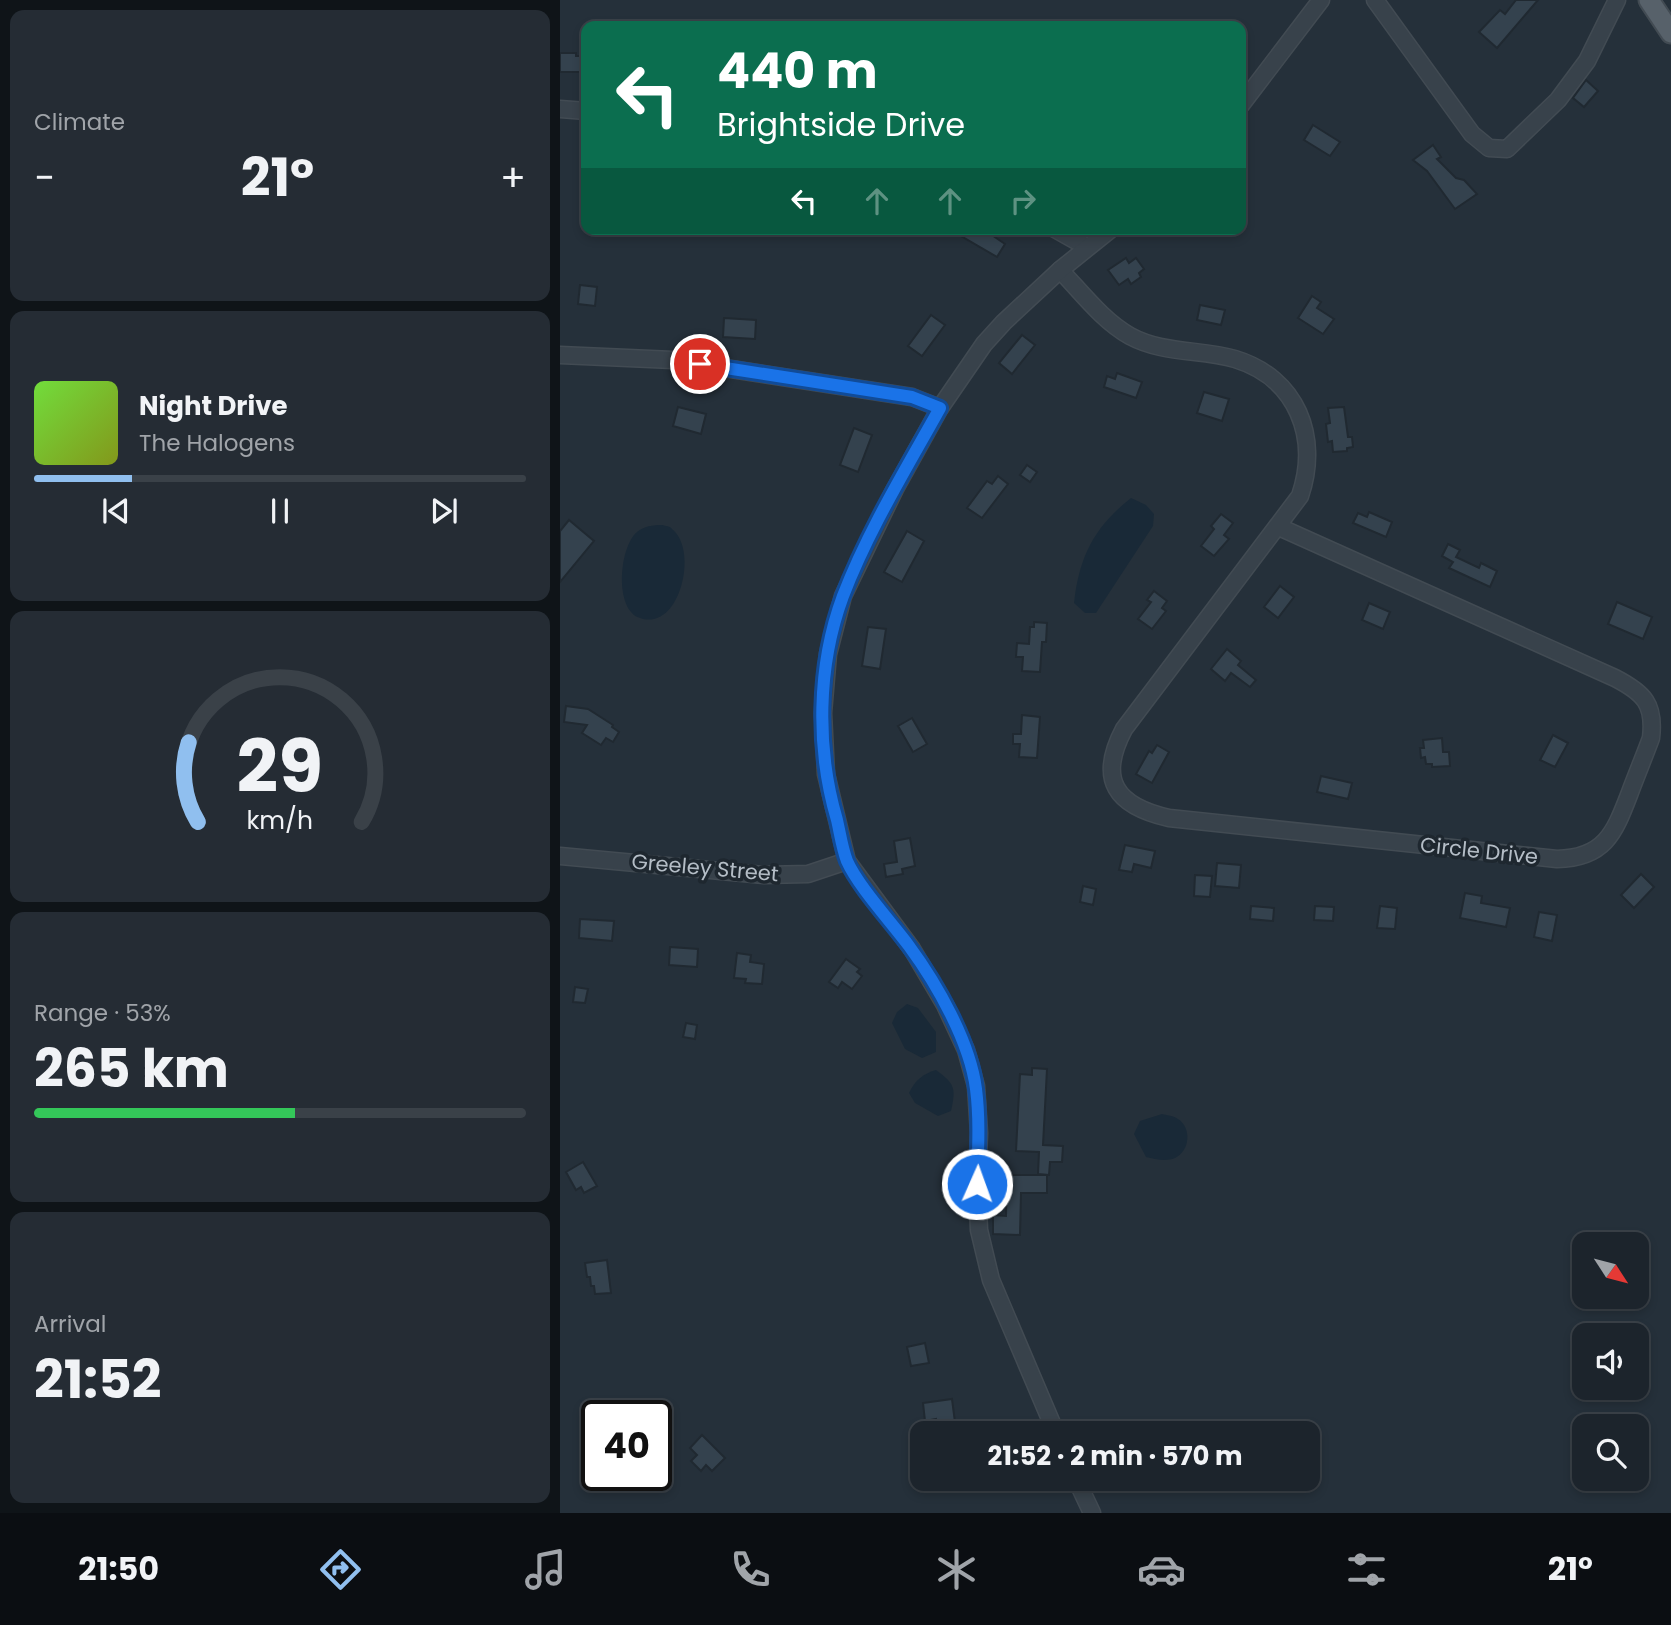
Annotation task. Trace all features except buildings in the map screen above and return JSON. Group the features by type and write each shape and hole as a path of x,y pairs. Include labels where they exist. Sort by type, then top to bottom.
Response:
{"main road":[{"path":"1649,0 1671,33"}],"street":[{"path":"1246,98 1321,0"},
{"path":"1375,0 1472,134 1489,148 1507,149 1558,100 1587,61 1617,0"},
{"path":"560,109 581,111"},
{"path":"1066,235 1087,247"},
{"path":"1051,1421 991,1280 979,1230 979,1133 975,1086 966,1050 945,1005 912,949 847,861 832,804 823,743 824,683 830,644 843,596 940,408 984,344 1060,270 1103,235"},
{"name":"Circle Drive","path":"1060,270 1107,319 1131,336 1159,346 1234,359 1262,371 1284,391 1301,416 1309,447 1309,463 1300,496 1124,729 1113,757 1112,772 1115,787 1125,800 1138,809 1169,818 1557,859 1587,855 1611,836 1651,738 1651,709 1642,696 1615,678 1279,527"},
{"path":"560,355 673,360 912,397 940,408"},
{"name":"Greeley Street","path":"560,856 764,875 808,874 847,861"},
{"path":"1082,1491 1092,1513"}],"water":[{"path":"1131,498 1146,505 1154,514 1153,526 1096,613 1085,613 1074,603 1084,557 1107,520"},
{"path":"662,525 671,528 680,539 684,554 681,587 675,602 666,613 654,619 640,618 632,613 623,591 626,551 637,532 649,526"},
{"path":"907,1004 918,1008 936,1032 936,1052 922,1058 905,1049 892,1023 897,1012"},
{"path":"936,1070 947,1079 953,1092 951,1111 938,1116 915,1103 909,1093 920,1078"},
{"path":"1162,1114 1178,1119 1187,1133 1184,1150 1180,1155 1168,1160 1146,1157 1134,1134 1140,1121"}],"route":[{"path":"700,364 912,397 940,408 895,489 843,596 834,625 824,683 823,743 832,804 847,861 912,949 945,1005 966,1050 975,1086 979,1133 977,1184"}]}
